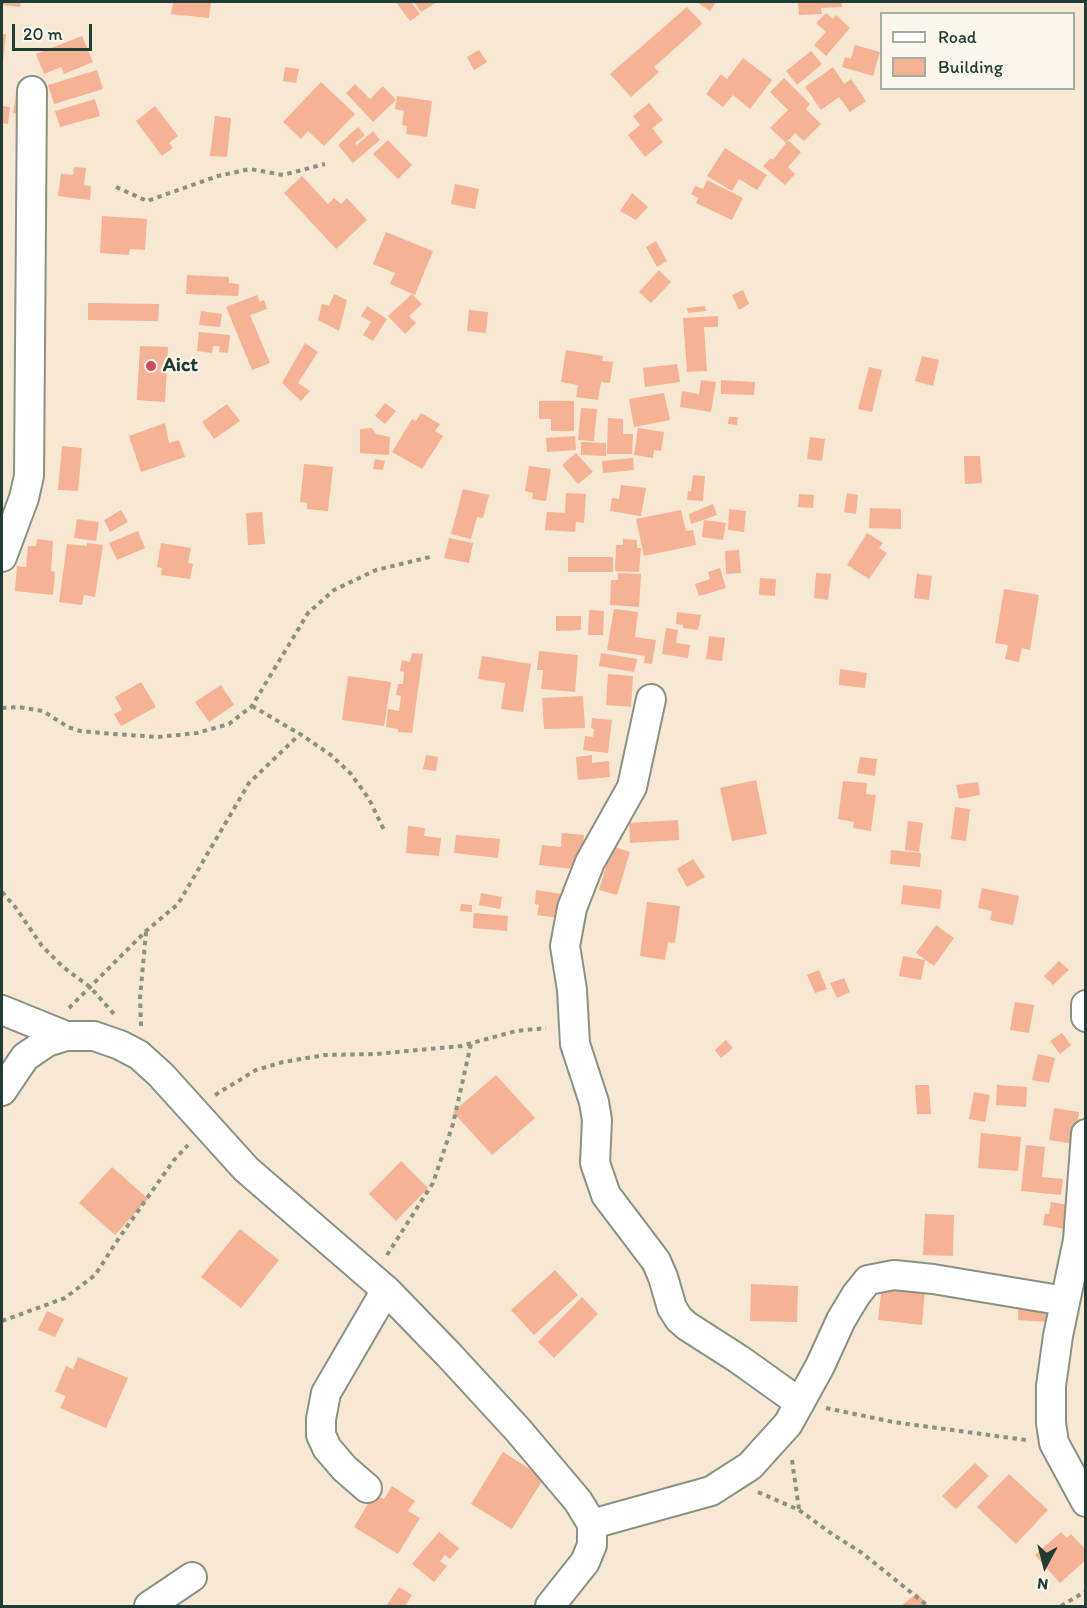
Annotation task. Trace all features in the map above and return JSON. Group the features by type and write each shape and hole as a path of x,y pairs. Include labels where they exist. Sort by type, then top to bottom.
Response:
{"street":[{"path":"2,557 24,498 29,476 32,90"},
{"path":"651,699 632,787 590,862 572,908 566,946 575,1044 594,1102 597,1120 595,1163 606,1194 615,1209 656,1261 672,1308 679,1319 740,1360 794,1412"},
{"path":"1086,1005 1086,1017"},
{"path":"2,1010 57,1033 94,1036 139,1055 200,1117 246,1169 379,1284 518,1430 578,1501 592,1524 592,1545 585,1562 550,1606"},
{"path":"2,1091 25,1057 57,1033"},
{"path":"1086,1134 1078,1240 1058,1336 1051,1386 1053,1443 1086,1502"},
{"path":"592,1524 711,1491 750,1466 794,1412 820,1366 841,1320 868,1280 894,1275 933,1279 1065,1301"},
{"path":"367,1488 344,1468 327,1448 321,1435 321,1419 326,1393 379,1284"},
{"path":"150,1606 192,1577"}],"path":[{"path":"116,187 147,201 218,176 250,169 283,175 325,164"},
{"path":"2,708 18,707 43,711 68,727 80,731 158,737 198,734 229,724 252,706 308,613 334,590 376,570 430,557"},
{"path":"252,706 331,755 351,774 369,799 385,832"},
{"path":"57,1033 90,987 146,931 178,904 249,783 300,734"},
{"path":"2,892 42,946 63,967 90,987"},
{"path":"146,931 140,998 141,1032 149,1065"},
{"path":"2,1321 65,1298 95,1275 174,1160 200,1117 256,1070 283,1062 325,1055 376,1054 461,1047 516,1031 574,1025"},
{"path":"379,1284 434,1183 453,1124 471,1044"},
{"path":"800,1509 794,1476 794,1412 893,1422 1053,1443"},
{"path":"729,1481 800,1509 832,1534 862,1553 928,1606"},
{"path":"1061,1606 1086,1592"}],"building":[{"path":"2,2 21,2 20,7 2,5"},
{"path":"173,2 211,2 209,18 171,14"},
{"path":"396,2 411,2 420,14 410,21"},
{"path":"414,2 437,2 421,12"},
{"path":"697,2 716,2 710,11"},
{"path":"798,2 841,2 842,7 821,8 822,14 799,15"},
{"path":"687,7 702,23 701,25 654,67 659,72 631,97 610,74"},
{"path":"826,13 833,19 836,15 850,28 826,56 814,45 826,32 816,23"},
{"path":"2,34 6,34 3,62 2,62"},
{"path":"82,36 93,62 64,74 61,67 44,74 36,54"},
{"path":"855,45 880,52 873,76 842,67 845,57 851,59"},
{"path":"479,50 487,62 474,70 467,57"},
{"path":"811,51 822,64 797,85 786,71"},
{"path":"743,58 772,80 750,109 733,95 723,107 706,94 721,74 727,79"},
{"path":"285,67 299,69 296,83 283,81"},
{"path":"833,67 844,84 851,79 866,101 850,112 839,97 821,110 805,87"},
{"path":"97,70 103,89 54,104 48,85"},
{"path":"784,78 810,104 806,109 821,124 804,141 795,133 786,143 770,128 788,110 770,92"},
{"path":"18,81 30,83 24,116 13,113"},
{"path":"321,82 355,114 324,146 308,131 301,139 283,122"},
{"path":"355,84 370,99 383,86 396,100 373,122 346,93"},
{"path":"397,96 432,101 427,137 406,134 407,126 402,125 404,111 395,109"},
{"path":"95,99 100,116 60,127 55,111"},
{"path":"649,103 663,120 652,128 663,142 645,157 628,135 640,125 633,116"},
{"path":"2,106 10,107 8,124 2,123"},
{"path":"155,106 178,136 169,143 173,148 162,156 136,121"},
{"path":"215,116 231,118 227,157 210,156"},
{"path":"358,127 365,135 355,143 357,145 373,131 380,140 353,163 338,145"},
{"path":"388,140 412,165 398,179 373,154"},
{"path":"789,141 801,152 788,167 795,174 785,185 763,166 771,158 773,160"},
{"path":"725,148 767,175 757,190 739,179 732,191 707,176"},
{"path":"74,167 86,168 84,185 91,186 90,200 58,196 61,174 73,175"},
{"path":"302,176 328,204 334,198 341,204 347,198 367,220 336,249 284,193"},
{"path":"707,180 743,198 732,220 696,203 698,198 691,194 695,186 703,189"},
{"path":"455,184 479,189 475,209 451,204"},
{"path":"632,193 648,207 636,220 620,211"},
{"path":"102,216 147,219 145,250 130,249 129,255 100,253"},
{"path":"386,232 433,251 415,295 390,284 395,273 373,264"},
{"path":"656,241 667,261 657,267 646,247"},
{"path":"659,270 671,282 651,303 639,292"},
{"path":"187,275 229,277 229,283 239,284 238,296 186,294"},
{"path":"743,290 749,304 739,310 732,295"},
{"path":"334,294 347,300 339,331 318,320 322,304 329,306"},
{"path":"412,294 422,304 409,316 416,323 405,334 388,316"},
{"path":"257,295 260,302 264,300 267,309 250,315 270,363 252,370 226,307"},
{"path":"88,303 159,304 158,321 88,320"},
{"path":"367,306 387,319 373,341 363,335 371,322 361,316"},
{"path":"705,306 706,311 688,313 687,308"},
{"path":"469,310 488,312 486,333 467,331"},
{"path":"201,311 222,314 220,327 199,325"},
{"path":"718,316 718,327 704,327 707,371 687,372 683,318"},
{"path":"199,332 230,335 228,353 219,352 220,346 213,346 212,353 197,351"},
{"path":"305,343 318,352 298,383 310,391 301,401 282,383"},
{"path":"140,346 168,347 165,402 137,400"},
{"path":"566,350 603,356 602,361 613,362 610,383 601,382 598,400 576,397 578,385 561,382"},
{"path":"922,356 939,360 933,386 915,381"},
{"path":"677,364 680,382 645,387 643,368"},
{"path":"869,367 882,370 872,412 858,409"},
{"path":"701,380 716,382 711,412 680,407 682,391 699,394"},
{"path":"721,380 755,382 754,395 721,394"},
{"path":"664,393 670,420 634,427 629,399"},
{"path":"539,401 574,401 574,431 551,431 551,419 539,419"},
{"path":"385,403 396,411 385,424 375,416"},
{"path":"227,404 240,421 214,439 202,422"},
{"path":"581,408 597,409 594,441 578,440"},
{"path":"421,413 440,424 435,431 443,436 422,469 392,452 412,419 416,421"},
{"path":"729,417 738,417 737,425 728,424"},
{"path":"608,418 623,419 623,434 633,434 632,454 607,454"},
{"path":"165,423 169,443 179,440 185,457 141,472 129,436"},
{"path":"372,428 376,434 390,437 389,455 360,453 360,429"},
{"path":"638,428 664,432 661,451 654,450 653,458 634,455"},
{"path":"575,436 576,450 547,452 546,438"},
{"path":"810,437 825,439 822,461 807,459"},
{"path":"581,442 606,443 606,456 581,455"},
{"path":"62,446 82,448 78,491 58,490"},
{"path":"576,453 593,472 578,484 562,465"},
{"path":"964,456 980,456 982,483 965,484"},
{"path":"633,458 634,470 603,473 602,461"},
{"path":"375,459 385,461 383,470 373,469"},
{"path":"304,464 333,467 328,511 307,509 307,503 300,502"},
{"path":"529,466 551,469 546,501 532,499 533,493 525,491"},
{"path":"693,475 705,476 703,501 687,500"},
{"path":"621,485 646,488 641,516 610,511 612,498 619,499"},
{"path":"463,489 489,495 483,518 477,517 471,539 451,534"},
{"path":"566,493 586,494 584,523 576,522 575,532 545,530 547,512 565,513"},
{"path":"847,493 858,495 856,514 844,512"},
{"path":"799,494 814,495 813,508 798,507"},
{"path":"713,504 717,515 691,524 689,514"},
{"path":"870,508 901,509 901,529 869,528"},
{"path":"729,509 746,511 744,532 728,530"},
{"path":"121,510 128,522 110,532 104,520"},
{"path":"681,510 686,531 693,530 696,545 644,556 636,519"},
{"path":"262,512 265,544 248,545 246,513"},
{"path":"77,519 99,522 96,541 74,538"},
{"path":"704,520 726,523 723,540 702,537"},
{"path":"138,531 145,548 117,560 109,543"},
{"path":"867,533 883,543 879,548 887,553 869,579 847,565"},
{"path":"449,538 473,543 469,563 444,558"},
{"path":"37,539 53,541 51,571 55,572 53,595 15,591 17,566 26,567 28,546 36,546"},
{"path":"623,539 637,540 637,548 641,548 639,572 615,571 616,545 623,545"},
{"path":"87,543 103,545 95,597 84,595 82,605 59,602 67,544 87,546"},
{"path":"161,543 191,548 188,563 193,564 190,579 161,575 162,568 157,567"},
{"path":"739,550 741,573 726,574 725,551"},
{"path":"568,557 613,557 613,572 568,572"},
{"path":"720,568 726,588 699,596 695,584 710,579 708,572"},
{"path":"618,573 641,574 639,607 610,605 611,580 618,580"},
{"path":"816,573 831,574 828,600 814,598"},
{"path":"917,574 932,576 929,600 914,598"},
{"path":"760,578 776,579 775,596 759,595"},
{"path":"1004,589 1039,595 1030,650 1022,648 1019,662 1005,659 1008,645 995,643"},
{"path":"614,609 638,612 635,637 656,640 652,664 644,663 645,656 607,650"},
{"path":"589,610 604,611 603,635 588,635"},
{"path":"677,612 701,615 698,630 683,628 683,625 676,624"},
{"path":"556,616 581,616 581,630 556,631"},
{"path":"666,628 678,630 676,643 690,645 688,658 662,654"},
{"path":"709,636 725,638 722,661 706,659"},
{"path":"539,651 578,655 575,692 541,689 543,670 537,670"},
{"path":"412,653 423,654 412,733 398,732 398,729 386,727 388,709 399,711 401,696 396,695 398,684 403,684 404,672 400,671 402,660 410,662"},
{"path":"601,653 637,659 634,672 599,666"},
{"path":"482,656 531,664 523,712 501,709 505,683 478,679"},
{"path":"840,669 867,673 865,688 839,685"},
{"path":"608,674 633,676 631,707 606,705"},
{"path":"348,676 391,682 384,726 342,720"},
{"path":"141,682 156,707 121,726 114,714 122,710 115,697"},
{"path":"221,685 234,705 209,722 195,702"},
{"path":"583,696 585,728 544,729 542,698"},
{"path":"592,718 612,720 608,753 583,750 585,736 593,737"},
{"path":"426,755 438,757 436,771 423,769"},
{"path":"592,755 592,763 609,761 610,777 578,780 576,757"},
{"path":"860,757 877,759 875,776 857,773"},
{"path":"756,780 767,834 732,841 720,788"},
{"path":"843,781 867,783 866,794 876,795 871,831 853,828 854,822 838,819"},
{"path":"978,782 980,795 959,799 956,785"},
{"path":"955,807 970,809 966,841 951,839"},
{"path":"678,820 679,840 630,843 629,823"},
{"path":"908,821 923,823 919,852 905,850"},
{"path":"408,826 425,828 424,836 441,838 439,856 406,853"},
{"path":"562,833 584,835 581,870 539,865 542,845 561,847"},
{"path":"456,835 500,839 498,858 454,853"},
{"path":"612,846 630,852 617,895 599,890"},
{"path":"891,850 921,853 920,867 890,864"},
{"path":"693,859 705,877 687,887 677,869"},
{"path":"903,885 942,890 940,909 901,904"},
{"path":"982,888 1019,896 1013,925 990,920 992,911 978,908"},
{"path":"536,890 568,895 558,918 537,915 539,905 535,904"},
{"path":"481,893 502,897 500,909 479,905"},
{"path":"647,902 680,906 675,943 668,942 665,960 640,956"},
{"path":"461,904 472,905 472,912 460,911"},
{"path":"474,913 508,916 507,931 473,928"},
{"path":"936,925 954,938 934,966 916,953"},
{"path":"903,956 925,960 921,980 899,976"},
{"path":"1059,961 1069,970 1053,985 1044,976"},
{"path":"819,970 827,989 815,993 807,975"},
{"path":"844,978 850,992 837,998 830,983"},
{"path":"1015,1002 1034,1005 1029,1033 1010,1030"},
{"path":"1062,1033 1071,1045 1060,1054 1050,1041"},
{"path":"726,1040 733,1048 721,1058 715,1050"},
{"path":"1038,1054 1055,1058 1049,1083 1032,1080"},
{"path":"496,1075 535,1118 492,1155 453,1112"},
{"path":"915,1085 929,1085 931,1114 917,1114"},
{"path":"997,1085 1027,1087 1026,1107 996,1105"},
{"path":"974,1092 990,1095 985,1122 969,1119"},
{"path":"1054,1108 1079,1112 1074,1144 1049,1140"},
{"path":"981,1133 1021,1137 1018,1171 978,1168"},
{"path":"1026,1145 1045,1147 1042,1177 1063,1179 1061,1195 1021,1191"},
{"path":"401,1161 428,1188 396,1221 369,1194"},
{"path":"112,1167 148,1199 115,1235 79,1203"},
{"path":"1051,1202 1074,1206 1071,1230 1043,1225 1045,1214 1049,1214"},
{"path":"925,1214 954,1215 953,1256 923,1255"},
{"path":"240,1229 279,1260 241,1308 201,1277"},
{"path":"555,1270 578,1295 534,1335 511,1310"},
{"path":"751,1284 798,1286 797,1322 750,1321"},
{"path":"882,1285 925,1290 922,1325 878,1320"},
{"path":"1019,1294 1065,1298 1063,1323 1018,1320"},
{"path":"582,1297 598,1314 554,1358 538,1342"},
{"path":"47,1311 64,1319 55,1337 38,1330"},
{"path":"78,1357 128,1378 106,1428 60,1408 66,1396 55,1392 66,1366 73,1369"},
{"path":"503,1452 544,1478 512,1529 471,1504"},
{"path":"975,1463 989,1476 956,1509 942,1496"},
{"path":"1009,1474 1048,1510 1016,1544 977,1507"},
{"path":"392,1486 415,1501 408,1511 420,1518 398,1554 354,1527 374,1494 384,1499"},
{"path":"439,1532 459,1548 450,1559 445,1555 440,1561 447,1566 434,1582 412,1564"},
{"path":"1061,1532 1067,1538 1071,1534 1086,1550 1086,1560 1060,1583 1035,1555"},
{"path":"399,1587 412,1595 405,1606 386,1606"},
{"path":"917,1593 928,1606 901,1606"}],"place":[{"name":"Aict","path":"151,366"}]}
